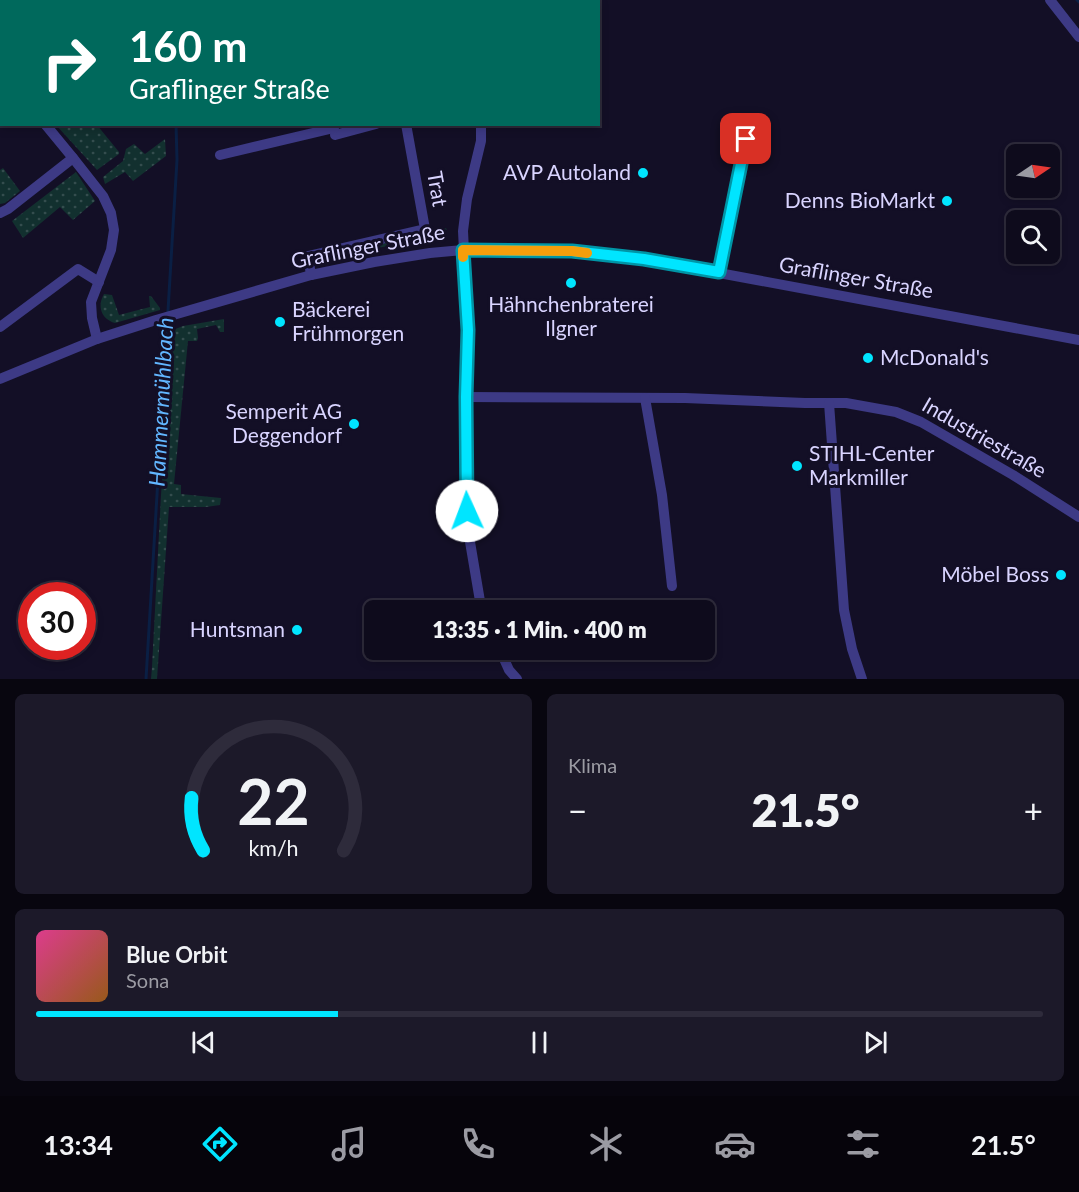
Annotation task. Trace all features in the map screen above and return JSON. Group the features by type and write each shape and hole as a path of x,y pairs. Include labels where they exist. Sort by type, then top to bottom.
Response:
{"street":[{"path":"1050,0 1079,37"},
{"path":"47,126 103,196 111,213 114,230 111,250 91,302 97,339"},
{"path":"220,155 334,128 335,130 362,126"},
{"name":"Trat","path":"311,275 308,256 425,229 406,126"},
{"name":"Trat","path":"480,600 468,530 466,492 468,330 463,250 467,199 481,141 482,126"},
{"path":"719,272 746,139"},
{"path":"0,213 73,158"},
{"name":"Graflinger Straße","path":"0,379 97,339 311,275 374,262 463,250 572,251 644,259 1079,340"},
{"path":"0,327 78,269 99,282"},
{"name":"Industriestraße","path":"466,397 846,402 896,412 921,422 1079,516"},
{"path":"645,398 662,495 672,586"},
{"path":"829,403 844,610 852,649 862,679"},
{"path":"504,660 517,679"}],"green space":[{"path":"57,126 98,126 119,154 97,170"},
{"path":"165,139 166,156 133,181 125,172 105,184 103,177 123,161 126,149 134,144 145,154"},
{"path":"3,168 20,191 5,203 0,204 0,170"},
{"path":"76,172 95,201 73,220 60,207 23,238 12,221"},
{"path":"447,229 438,237 324,259 325,257"},
{"path":"104,294 112,295 119,315 150,307 149,296 160,310 115,323 106,318 102,312 101,303"},
{"path":"224,319 224,332 220,332 216,325 197,329 197,341 188,341 174,484 181,485 181,494 221,498 220,505 169,507 157,679 151,679 173,330 183,326"}],"waterway":[{"name":"Hammermühlbach","path":"146,679 177,160 176,126"}],"slow traffic":[{"path":"463,257 463,250 587,253"}],"place":[{"name":"AVP Autoland","path":"643,173"},
{"name":"Denns BioMarkt","path":"947,201"},
{"name":"Hähnchenbraterei Ilgner","path":"571,283"},
{"name":"Bäckerei Frühmorgen","path":"280,322"},
{"name":"McDonald's","path":"868,358"},
{"name":"Semperit AG Deggendorf","path":"354,424"},
{"name":"STIHL-Center Markmiller","path":"797,466"},
{"name":"Möbel Boss","path":"1061,575"},
{"name":"Huntsman","path":"297,630"}],"route":[{"path":"467,511 468,330 463,250 572,251 644,259 719,272 746,139"}]}
